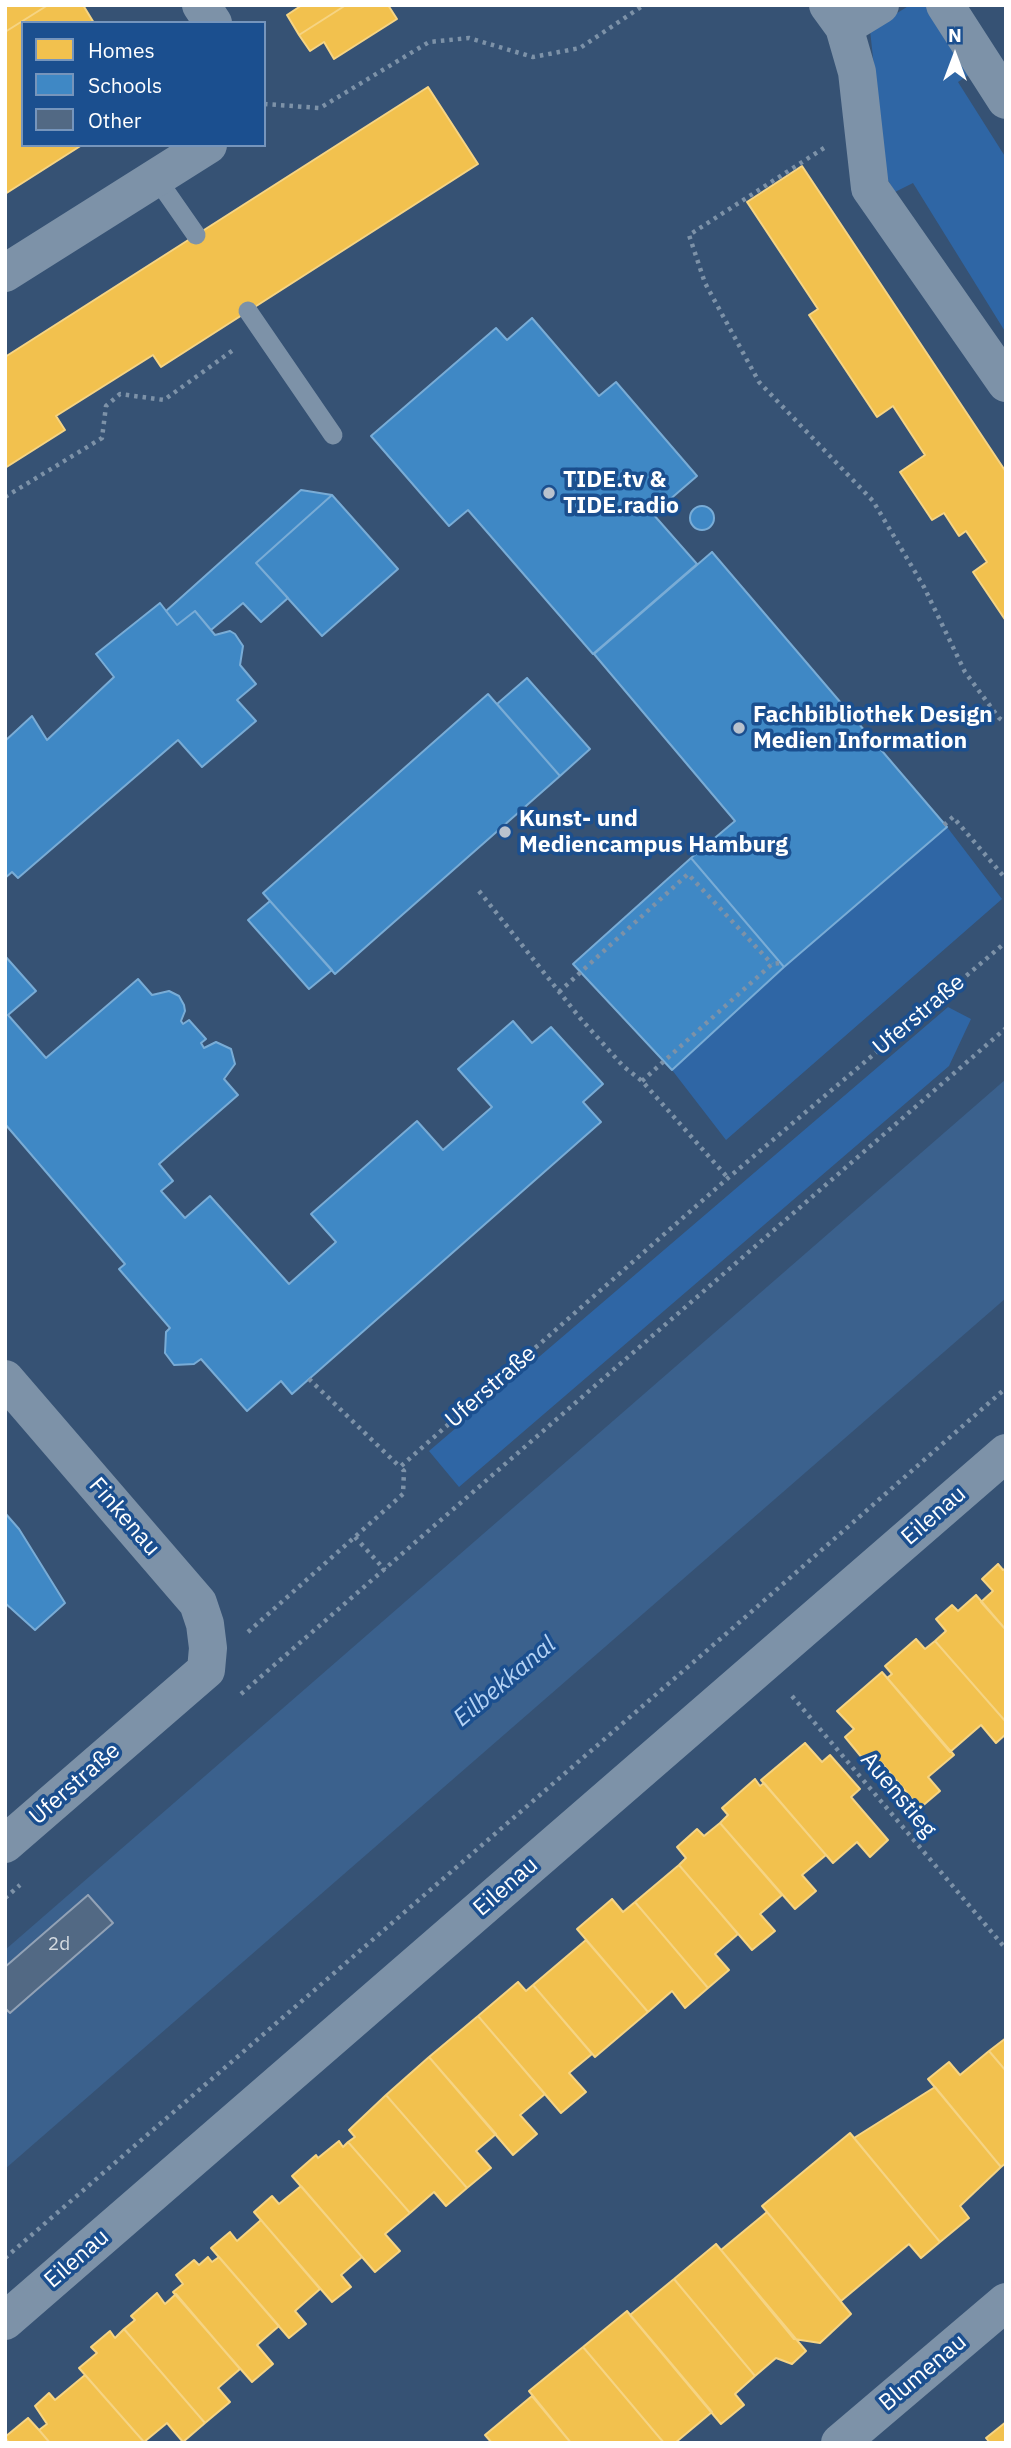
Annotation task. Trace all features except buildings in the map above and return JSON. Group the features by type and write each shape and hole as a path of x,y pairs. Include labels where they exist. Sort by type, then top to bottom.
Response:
{"street":[{"path":"201,5 212,21"},
{"path":"880,5 836,16 857,72 870,188 1006,383"},
{"path":"945,5 1006,100"},
{"path":"5,273 205,147"},
{"name":"Finkenau","path":"5,1379 198,1603 207,1636 206,1670"},
{"name":"Eilenau","path":"5,2321 1006,1453"},
{"name":"Uferstraße","path":"5,1844 206,1670"},
{"name":"Blumenau","path":"840,2443 1006,2302"}],"lane":[{"path":"157,179 196,235"},
{"path":"247,311 333,435"}],"path":[{"path":"266,104 320,108 429,42 469,38 533,57 580,48 644,5"},
{"path":"863,123 689,235 705,284 760,382 873,502 924,587 965,672 999,718 1006,723"},
{"path":"5,497 102,438 106,406 120,394 164,400 261,331"},
{"path":"944,825 953,817 1006,879"},
{"path":"559,992 688,874 772,964"},
{"path":"479,891 559,992 623,1066 642,1080 728,1178"},
{"name":"Uferstraße","path":"400,1467 728,1178 1006,942"},
{"path":"642,1080 772,964 781,963"},
{"path":"237,1698 1006,1028"},
{"path":"206,1670 403,1494 404,1471 309,1379"},
{"path":"5,2258 1006,1388"},
{"path":"355,1537 385,1570"},
{"name":"Auenstieg","path":"764,1663 1006,1949"},
{"path":"5,1899 26,1880"}],"shaded area":[{"path":"910,5 930,5 973,72 958,82 1006,158 1006,333 913,183 895,192 886,177 870,30"},
{"path":"947,827 1002,899 726,1140 672,1070 784,967"},
{"path":"948,1007 971,1019 949,1066 459,1487 429,1451"}],"water":[{"name":"Eilbekkanal","path":"1006,1079 1006,1298 5,2169 5,1950"}],"place":[{"name":"TIDE.tv & TIDE.radio","path":"549,493"},
{"name":"Fachbibliothek Design Medien Information","path":"739,728"},
{"name":"Kunst- und Mediencampus Hamburg","path":"505,832"}]}
